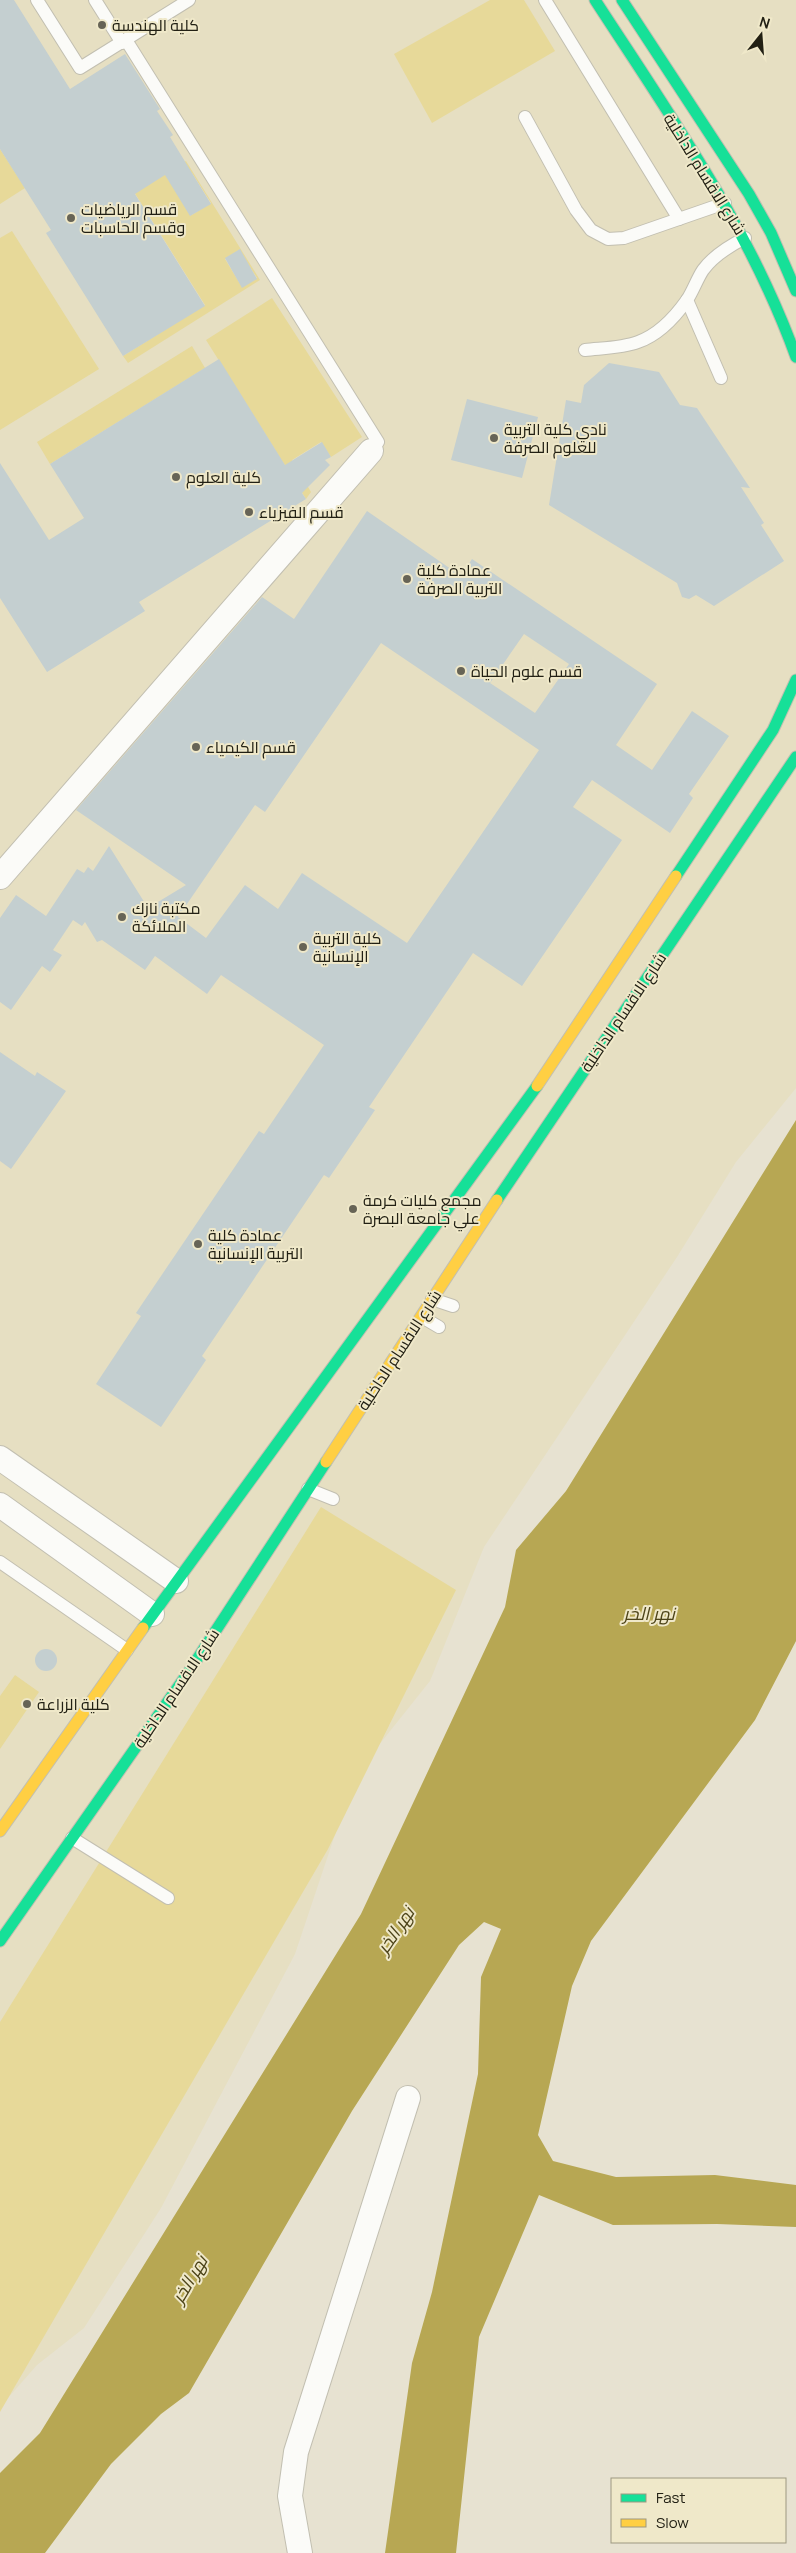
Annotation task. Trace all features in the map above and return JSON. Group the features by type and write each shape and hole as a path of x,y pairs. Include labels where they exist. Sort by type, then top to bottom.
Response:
{"street":[{"name":"شارع الاقسام الداخلية","path":"595,0 725,203 745,238 786,327 796,357"},
{"name":"شارع الاقسام الداخلية","path":"622,0 750,194 771,233 796,291"},
{"path":"0,877 371,452"},
{"name":"شارع الاقسام الداخلية","path":"0,1831 152,1614 530,1096 773,730 796,680"},
{"name":"شارع الاقسام الداخلية","path":"0,1941 190,1670 432,1299 586,1067 796,757"},
{"path":"0,1458 176,1581"},
{"path":"0,1505 152,1614"},
{"path":"300,2553 290,2496 296,2452 408,2098"}],"lane":[{"path":"37,0 80,68 189,0"},
{"path":"95,0 124,41 378,442 371,452"},
{"path":"545,0 679,219"},
{"path":"525,117 576,210 591,230 608,239 624,238 725,203"},
{"path":"585,350 628,345 648,338 668,321 687,300 704,270 715,257 725,248 745,238"},
{"path":"687,300 721,378"},
{"path":"586,1067 597,1076"},
{"path":"432,1299 453,1306"},
{"path":"422,1317 439,1327"},
{"path":"308,1489 333,1499"},
{"path":"0,1562 127,1650"},
{"path":"72,1838 168,1898"}],"shaded area":[{"name":"مجمع كليات كرمة علي جامعة البصرة","path":"0,0 796,0 796,1088 736,1162 677,1257 484,1547 430,1681 355,1775 295,1954 161,2208 84,2328 37,2365 0,2407"},
{"path":"490,0 524,0 555,51 432,123 394,54"},
{"path":"70,90 156,180 186,161 260,280 128,363 123,356 205,305","holes":["192,173 211,203 190,216","239,250 257,278 242,287 225,259"]},
{"path":"0,149 25,188 0,204"},
{"path":"12,231 99,369 0,430 0,238"},
{"path":"272,298 362,437 331,457 321,442 292,460 311,492 306,499 206,340"},
{"path":"192,346 205,368 50,464 37,442"},
{"path":"321,1507 456,1590 328,1849 0,2412 0,2022"},
{"path":"15,1675 39,1692 0,1749 0,1696"}],"water":[{"name":"نهر الخر","path":"796,1120 796,1641 755,1720 591,1941 572,1986 538,2135 553,2161 616,2177 715,2175 796,2185 796,2227 717,2224 613,2225 539,2195 479,2337 456,2553 385,2553 412,2363 432,2292 478,2074 481,1977 501,1929 484,1922 459,1945 352,2111 189,2393 161,2414 111,2464 45,2553 0,2553 0,2473 40,2433 361,1914 505,1607 516,1550 566,1491"}],"building":[{"name":"قسم الرياضيات وقسم الحاسبات","path":"0,0 14,0 70,89 125,54 160,109 157,111 173,135 170,137 211,204 190,216 165,175 135,194 205,306 123,356 46,233 51,230 0,149"},
{"path":"240,249 257,279 242,288 225,258"},
{"name":"قسم الفيزياء","path":"219,359 285,465 322,442 331,457 325,460 330,465 302,493 306,499 139,602 145,611 47,672 0,598 0,463 49,540 84,518 50,464"},
{"path":"609,363 659,372 680,405 697,408 750,488 741,487 764,523 761,525 784,561 714,606 696,595 689,599 682,597 677,583 549,505 566,400 581,403 584,385"},
{"name":"نادي كلية التربية للعلوم الصرفة","path":"467,399 538,417 522,478 451,460"},
{"path":"367,511 461,576 472,559 657,684 616,745 652,770 692,711 729,736 689,794 693,798 670,833 592,780 573,807 622,840 522,986 473,953 369,1107 375,1110 329,1178 324,1175 202,1356 206,1360 161,1427 96,1384 141,1316 136,1313 259,1131 264,1134 324,1045 221,975 207,994 155,956 145,970 102,940 97,942 85,922 82,926 73,920 53,950 62,955 50,972 42,966 11,1010 0,1002 0,918 16,895 46,916 77,869 84,873 88,867 93,871 109,846 148,908 186,885 76,810 262,597 294,619","holes":["524,634 569,664 535,713 490,683","381,643 539,750 407,943 302,873 278,909 245,885 206,938 178,917 255,805 265,812"]},
{"path":"0,1052 35,1076 37,1072 66,1091 11,1169 0,1161"},
{"path":"46,1649 54,1652 57,1660 54,1668 46,1671 38,1668 35,1660 38,1652"}],"traffic: fast":[{"path":"595,0 706,173 731,217 777,309 796,357"},
{"path":"622,0 749,194 771,233 796,291"},
{"path":"676,876 773,730 796,680"},
{"path":"497,1200 796,757"},
{"path":"143,1628 537,1086"},
{"path":"0,1941 190,1670 326,1462"}],"traffic: slow":[{"path":"537,1086 676,876"},
{"path":"326,1462 497,1200"},
{"path":"0,1831 143,1628"}],"place":[{"name":"كلية الهندسة","path":"102,25"},
{"name":"قسم الرياضيات وقسم الحاسبات","path":"71,218"},
{"name":"نادي كلية التربية للعلوم الصرفة","path":"494,438"},
{"name":"كلية العلوم","path":"176,477"},
{"name":"قسم الفيزياء","path":"249,512"},
{"name":"عمادة كلية التربية الصرفة","path":"407,579"},
{"name":"قسم علوم الحياة","path":"461,671"},
{"name":"قسم الكيمياء","path":"196,747"},
{"name":"مكتبة نازك الملائكة","path":"122,917"},
{"name":"كلية التربية الإنسانية","path":"303,947"},
{"name":"مجمع كليات كرمة علي جامعة البصرة","path":"353,1209"},
{"name":"عمادة كلية التربية الإنسانية","path":"198,1244"},
{"name":"كلية الزراعة","path":"27,1704"}]}
